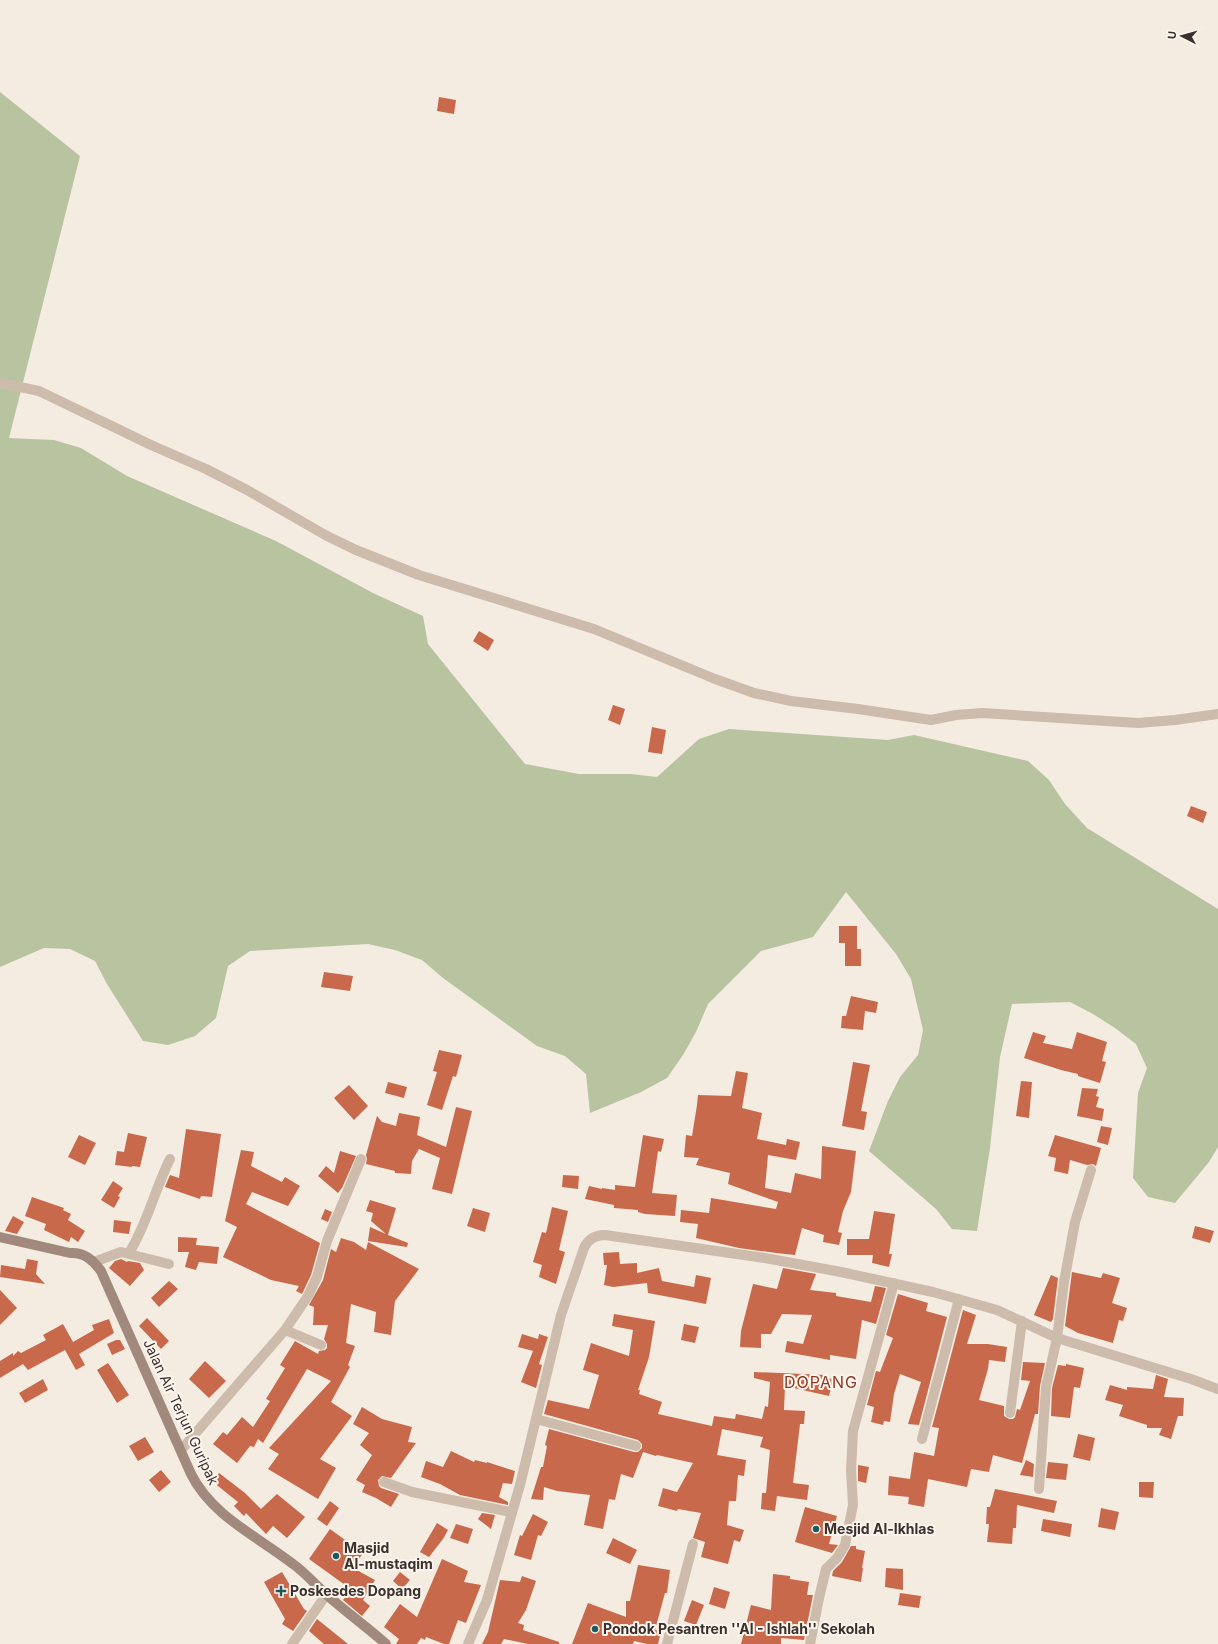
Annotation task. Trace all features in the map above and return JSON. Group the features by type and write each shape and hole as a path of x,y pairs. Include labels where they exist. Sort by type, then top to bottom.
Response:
{"street":[{"path":"0,383 39,391 144,442 206,469 254,494 327,536 356,550 419,576 594,629 641,649 692,668 715,679 754,693 791,701 931,720 969,713 1138,723 1218,714"},
{"path":"129,1253 136,1240 170,1158"},
{"path":"181,1450 285,1330 314,1287 327,1241 361,1159"},
{"path":"1039,1489 1046,1387 1056,1338 1075,1222 1091,1170"},
{"path":"468,1644 487,1600 511,1512 520,1485 564,1308 585,1245 595,1236 605,1235 765,1258 894,1283 997,1310 1056,1338 1192,1379 1218,1389"},
{"path":"0,1237 70,1253 78,1253 94,1262 121,1252 169,1264"},
{"name":"Jalan Air Terjun Guripak","path":"94,1262 101,1271 196,1484 209,1501 225,1515 293,1563 326,1595 386,1644"},
{"path":"810,1644 826,1569 837,1558 845,1545 853,1505 850,1470 853,1431 894,1283"},
{"path":"922,1439 958,1299"},
{"path":"1010,1413 1022,1321"},
{"path":"285,1330 321,1345"},
{"path":"536,1419 636,1446"},
{"path":"384,1482 412,1492 511,1512"},
{"path":"667,1644 693,1544"},
{"path":"292,1644 326,1595"}],"green space":[{"path":"0,92 80,156 9,438 54,440 81,448 127,476 276,541 373,593 423,616 428,644 525,764 579,774 631,774 657,777 699,739 729,729 888,740 914,735 1028,761 1049,780 1065,804 1087,828 1218,909 1218,1147 1209,1162 1175,1203 1148,1197 1133,1178 1138,1093 1147,1068 1136,1044 1093,1014 1070,1002 1012,1004 1000,1057 990,1148 977,1231 952,1229 936,1209 869,1151 888,1101 900,1077 918,1055 923,1030 911,979 896,954 846,892 813,937 761,951 708,1004 696,1032 683,1055 667,1078 641,1092 590,1113 586,1074 565,1056 537,1046 443,978 422,960 395,950 368,944 250,951 228,966 216,1018 195,1036 168,1045 143,1041 107,984 95,961 70,949 44,948 0,967"}],"building":[{"path":"439,97 456,100 454,114 437,111"},
{"path":"479,631 494,640 488,651 473,641"},
{"path":"613,705 625,709 620,725 608,720"},
{"path":"652,727 666,730 662,754 648,752"},
{"path":"1191,806 1207,812 1203,823 1187,816"},
{"path":"839,926 857,926 857,949 861,949 861,966 845,966 845,943 839,943"},
{"path":"324,972 353,976 350,991 321,987"},
{"path":"851,996 878,1002 876,1013 865,1011 863,1030 841,1028 842,1016 846,1016"},
{"path":"1033,1032 1046,1036 1043,1043 1072,1049 1077,1032 1107,1042 1102,1061 1106,1062 1100,1083 1078,1076 1078,1074 1024,1058"},
{"path":"439,1050 462,1055 456,1077 453,1076 442,1110 427,1105 437,1072 433,1071"},
{"path":"853,1062 870,1065 861,1111 867,1112 864,1130 842,1126"},
{"path":"736,1071 748,1073 742,1108 762,1113 757,1139 786,1145 787,1139 800,1142 796,1160 768,1155 765,1188 791,1193 795,1173 821,1179 822,1146 856,1151 851,1192 843,1211 838,1232 842,1233 839,1245 823,1242 824,1235 802,1228 795,1255 739,1248 696,1238 698,1224 680,1222 681,1210 709,1213 711,1198 776,1209 778,1202 728,1184 730,1173 696,1165 699,1158 684,1157 686,1135 692,1136 698,1095 731,1096"},
{"path":"1021,1081 1032,1082 1029,1118 1016,1116"},
{"path":"388,1082 407,1087 404,1098 385,1093"},
{"path":"349,1085 368,1106 354,1120 334,1098"},
{"path":"1082,1088 1098,1089 1096,1096 1099,1097 1096,1107 1104,1109 1102,1121 1077,1116"},
{"path":"456,1107 472,1111 452,1194 432,1189 440,1158 419,1149 412,1161 411,1174 395,1173 395,1171 366,1164 366,1155 377,1116 382,1122 396,1126 399,1113 420,1117 417,1135 446,1147"},
{"path":"1101,1126 1112,1128 1108,1145 1097,1142"},
{"path":"186,1129 221,1134 212,1197 201,1196 200,1199 165,1187 170,1175 179,1178"},
{"path":"128,1133 147,1137 140,1167 115,1165 117,1151 124,1152"},
{"path":"79,1135 96,1143 85,1165 68,1157"},
{"path":"643,1135 664,1139 661,1152 658,1151 652,1193 677,1195 675,1216 645,1214 638,1212 638,1210 614,1208 614,1205 585,1199 589,1186 615,1190 615,1185 635,1187"},
{"path":"1055,1135 1101,1148 1096,1166 1093,1164 1087,1165 1070,1160 1068,1174 1054,1171 1056,1158 1048,1156"},
{"path":"241,1150 254,1152 251,1166 282,1182 285,1177 300,1186 288,1206 252,1192 246,1204 320,1243 311,1275 302,1294 296,1291 299,1286 271,1280 223,1257 237,1227 225,1221"},
{"path":"340,1151 356,1156 342,1188 338,1193 318,1176 326,1166 334,1173"},
{"path":"563,1175 579,1176 578,1189 562,1187"},
{"path":"113,1181 123,1188 118,1196 120,1197 114,1208 101,1200"},
{"path":"32,1197 64,1208 63,1210 71,1214 68,1220 85,1231 78,1242 71,1237 69,1242 44,1230 46,1224 25,1216"},
{"path":"370,1200 396,1208 388,1235 408,1243 407,1247 368,1241 370,1227 386,1234 371,1221 373,1213 366,1211"},
{"path":"552,1207 568,1211 559,1250 565,1252 556,1284 539,1277 542,1265 533,1262 542,1232 546,1233"},
{"path":"473,1208 490,1213 485,1232 467,1226"},
{"path":"325,1209 332,1212 328,1222 321,1219"},
{"path":"874,1211 895,1214 889,1254 892,1254 889,1267 872,1263 873,1255 847,1255 847,1239 869,1239"},
{"path":"13,1216 24,1222 17,1234 5,1231"},
{"path":"114,1220 131,1222 129,1234 113,1232"},
{"path":"1195,1226 1214,1231 1210,1243 1192,1238"},
{"path":"178,1237 197,1238 196,1245 219,1247 217,1264 199,1262 196,1270 185,1267 189,1252 178,1252"},
{"path":"341,1238 354,1242 366,1250 368,1242 419,1269 395,1301 391,1335 374,1332 376,1312 351,1304 346,1343 355,1346 348,1365 350,1367 331,1402 352,1416 320,1459 336,1468 318,1499 268,1469 279,1454 269,1448 331,1381 307,1369 263,1443 258,1439 254,1447 250,1446 237,1463 213,1444 223,1432 227,1435 242,1417 253,1427 270,1401 266,1399 285,1368 280,1365 295,1341 318,1354 319,1351 327,1348 327,1344 324,1339 328,1325 313,1325 314,1307 309,1305 323,1280 331,1249 336,1252"},
{"path":"619,1252 620,1264 637,1263 637,1273 659,1268 662,1281 694,1287 696,1275 711,1278 706,1304 648,1293 647,1283 613,1287 604,1285 607,1265 604,1265 603,1253"},
{"path":"27,1259 38,1261 36,1274 45,1284 0,1277 1,1265 25,1269"},
{"path":"121,1259 127,1262 140,1263 144,1270 130,1286 109,1268 115,1261"},
{"path":"783,1268 816,1274 810,1290 836,1293 836,1296 871,1302 875,1286 886,1288 876,1324 862,1320 856,1359 830,1355 830,1360 785,1352 787,1341 803,1344 812,1315 782,1314 771,1334 761,1334 761,1348 740,1347 741,1331 753,1284 777,1289"},
{"path":"1072,1272 1101,1278 1103,1273 1120,1278 1112,1303 1127,1308 1123,1321 1119,1320 1113,1343 1078,1333 1065,1326"},
{"path":"1051,1275 1058,1278 1053,1319 1051,1322 1034,1315"},
{"path":"169,1281 178,1289 159,1307 151,1298"},
{"path":"0,1290 17,1308 0,1325"},
{"path":"898,1294 928,1303 926,1311 947,1317 919,1425 908,1424 921,1382 900,1374 894,1394 890,1422 884,1421 883,1425 871,1422 874,1407 867,1405 876,1371 880,1372 893,1338 886,1335"},
{"path":"963,1310 976,1315 967,1344 988,1344 1007,1347 1005,1362 989,1360 988,1369 979,1400 1004,1406 1004,1416 1009,1419 1013,1419 1017,1409 1020,1410 1030,1381 1021,1380 1023,1362 1045,1363 1040,1386 1038,1414 1035,1414 1022,1463 993,1455 989,1472 971,1469 967,1487 928,1479 924,1507 908,1504 909,1497 888,1495 889,1476 910,1479 914,1452 934,1456 939,1428 932,1427"},
{"path":"614,1314 655,1321 649,1357 638,1390 640,1390 639,1394 662,1402 658,1414 712,1426 714,1416 735,1419 736,1414 762,1419 765,1406 768,1407 770,1382 754,1378 754,1372 827,1375 827,1378 833,1379 829,1396 785,1386 784,1410 805,1411 804,1424 800,1424 793,1483 809,1485 807,1500 777,1496 775,1511 761,1509 762,1493 766,1493 770,1450 760,1447 763,1437 722,1429 717,1455 746,1460 744,1476 738,1475 736,1501 729,1501 727,1525 744,1530 740,1542 734,1540 728,1564 701,1557 705,1542 693,1538 701,1513 678,1509 677,1511 658,1506 663,1488 677,1492 693,1463 643,1452 633,1478 621,1474 615,1500 609,1499 603,1529 584,1525 590,1495 557,1491 544,1487 543,1500 531,1499 541,1467 543,1467 547,1446 545,1445 549,1429 634,1452 638,1452 642,1448 642,1444 638,1440 544,1414 548,1400 589,1409 599,1375 583,1370 591,1343 629,1356 633,1330 612,1326"},
{"path":"147,1318 169,1341 161,1349 139,1326"},
{"path":"109,1319 114,1333 79,1354 85,1365 76,1370 65,1350 28,1370 23,1364 0,1378 0,1361 13,1353 13,1356 18,1351 21,1353 46,1340 43,1335 63,1324 73,1342 94,1330 92,1325"},
{"path":"684,1324 699,1327 695,1343 681,1340"},
{"path":"522,1334 538,1339 539,1334 548,1337 539,1364 542,1365 536,1388 521,1382 533,1351 518,1347"},
{"path":"120,1340 125,1349 112,1355 107,1344"},
{"path":"205,1361 226,1381 209,1398 189,1379"},
{"path":"108,1363 129,1395 117,1403 97,1370"},
{"path":"1066,1364 1084,1368 1080,1388 1074,1387 1070,1418 1051,1416 1052,1388 1058,1365 1066,1366"},
{"path":"1156,1375 1168,1379 1164,1397 1184,1398 1183,1416 1178,1416 1171,1439 1159,1435 1162,1428 1147,1428 1147,1425 1119,1416 1123,1405 1105,1400 1110,1385 1127,1390 1127,1387 1153,1389"},
{"path":"43,1379 48,1390 25,1403 19,1393"},
{"path":"362,1407 382,1419 412,1427 408,1442 416,1443 391,1478 382,1476 378,1480 381,1488 399,1494 391,1507 362,1492 365,1485 356,1480 372,1455 360,1445 369,1433 353,1424"},
{"path":"1078,1434 1095,1438 1090,1461 1073,1457"},
{"path":"145,1437 154,1452 138,1461 129,1446"},
{"path":"451,1451 474,1462 475,1460 487,1462 515,1471 512,1484 503,1483 499,1497 508,1502 508,1505 460,1495 440,1484 421,1477 426,1461 443,1467"},
{"path":"1026,1460 1034,1464 1033,1477 1020,1475"},
{"path":"1048,1462 1068,1464 1066,1480 1046,1478"},
{"path":"858,1465 869,1467 866,1483 858,1481"},
{"path":"161,1470 171,1482 159,1492 149,1480"},
{"path":"219,1473 245,1493 261,1509 277,1494 305,1517 287,1538 273,1526 266,1534 246,1513 244,1516 234,1506 238,1502 213,1482"},
{"path":"1139,1482 1154,1482 1153,1498 1139,1497"},
{"path":"995,1489 1057,1501 1054,1513 1017,1505 1016,1528 1013,1528 1012,1544 987,1542 989,1524 986,1524 987,1507 990,1507"},
{"path":"330,1501 339,1508 327,1526 317,1519"},
{"name":"Mesjid Al-Ikhlas","path":"805,1507 837,1516 829,1544 838,1545 832,1553 795,1542"},
{"path":"1101,1508 1119,1512 1115,1530 1098,1527"},
{"path":"482,1513 495,1515 491,1529 478,1519"},
{"path":"533,1514 548,1522 541,1536 538,1535 531,1560 514,1555 520,1535 522,1536"},
{"path":"1043,1519 1072,1524 1070,1537 1041,1531"},
{"path":"437,1523 448,1530 429,1557 420,1552"},
{"path":"456,1524 473,1529 468,1544 450,1538"},
{"name":"Masjid Al-mustaqim","path":"330,1529 363,1553 353,1568 375,1580 363,1600 370,1606 362,1616 343,1600 352,1590 309,1559"},
{"path":"613,1538 637,1550 630,1564 606,1553"},
{"path":"851,1546 856,1546 856,1549 865,1551 861,1582 832,1576 833,1571 842,1562"},
{"path":"442,1559 468,1571 464,1582 481,1585 466,1623 458,1620 449,1644 444,1644 426,1637 425,1640 421,1638 417,1644 396,1644 399,1639 384,1627 400,1604 417,1617"},
{"path":"638,1565 670,1570 667,1593 665,1593 655,1630 661,1631 658,1644 647,1644 634,1641 633,1644 572,1644 588,1603 626,1617 626,1601 630,1601"},
{"path":"886,1568 903,1569 903,1590 885,1587"},
{"path":"282,1572 304,1609 307,1611 293,1631 282,1624 285,1619 264,1582"},
{"path":"400,1572 410,1580 402,1589 393,1581"},
{"path":"773,1574 790,1576 790,1579 809,1582 807,1595 813,1595 804,1640 781,1638 781,1644 741,1644 751,1605 771,1610"},
{"path":"522,1576 536,1581 526,1610 518,1623 524,1625 523,1630 559,1642 559,1644 528,1644 504,1639 501,1644 482,1644 488,1632 500,1580 520,1582"},
{"path":"714,1587 730,1592 725,1609 709,1604"},
{"path":"900,1593 921,1596 919,1608 898,1605"},
{"path":"692,1600 704,1605 696,1625 684,1621"},
{"path":"317,1619 348,1644 324,1644 309,1631"}],"place":[{"name":"Mesjid Al-Ikhlas","path":"816,1529"},
{"name":"Masjid Al-mustaqim","path":"336,1556"},
{"name":"Poskesdes Dopang","path":"281,1591"},
{"name":"Pondok Pesantren ''Al - Ishlah'' Sekolah","path":"595,1629"}],"district":[{"name":"DOPANG","path":"821,1382"}]}
